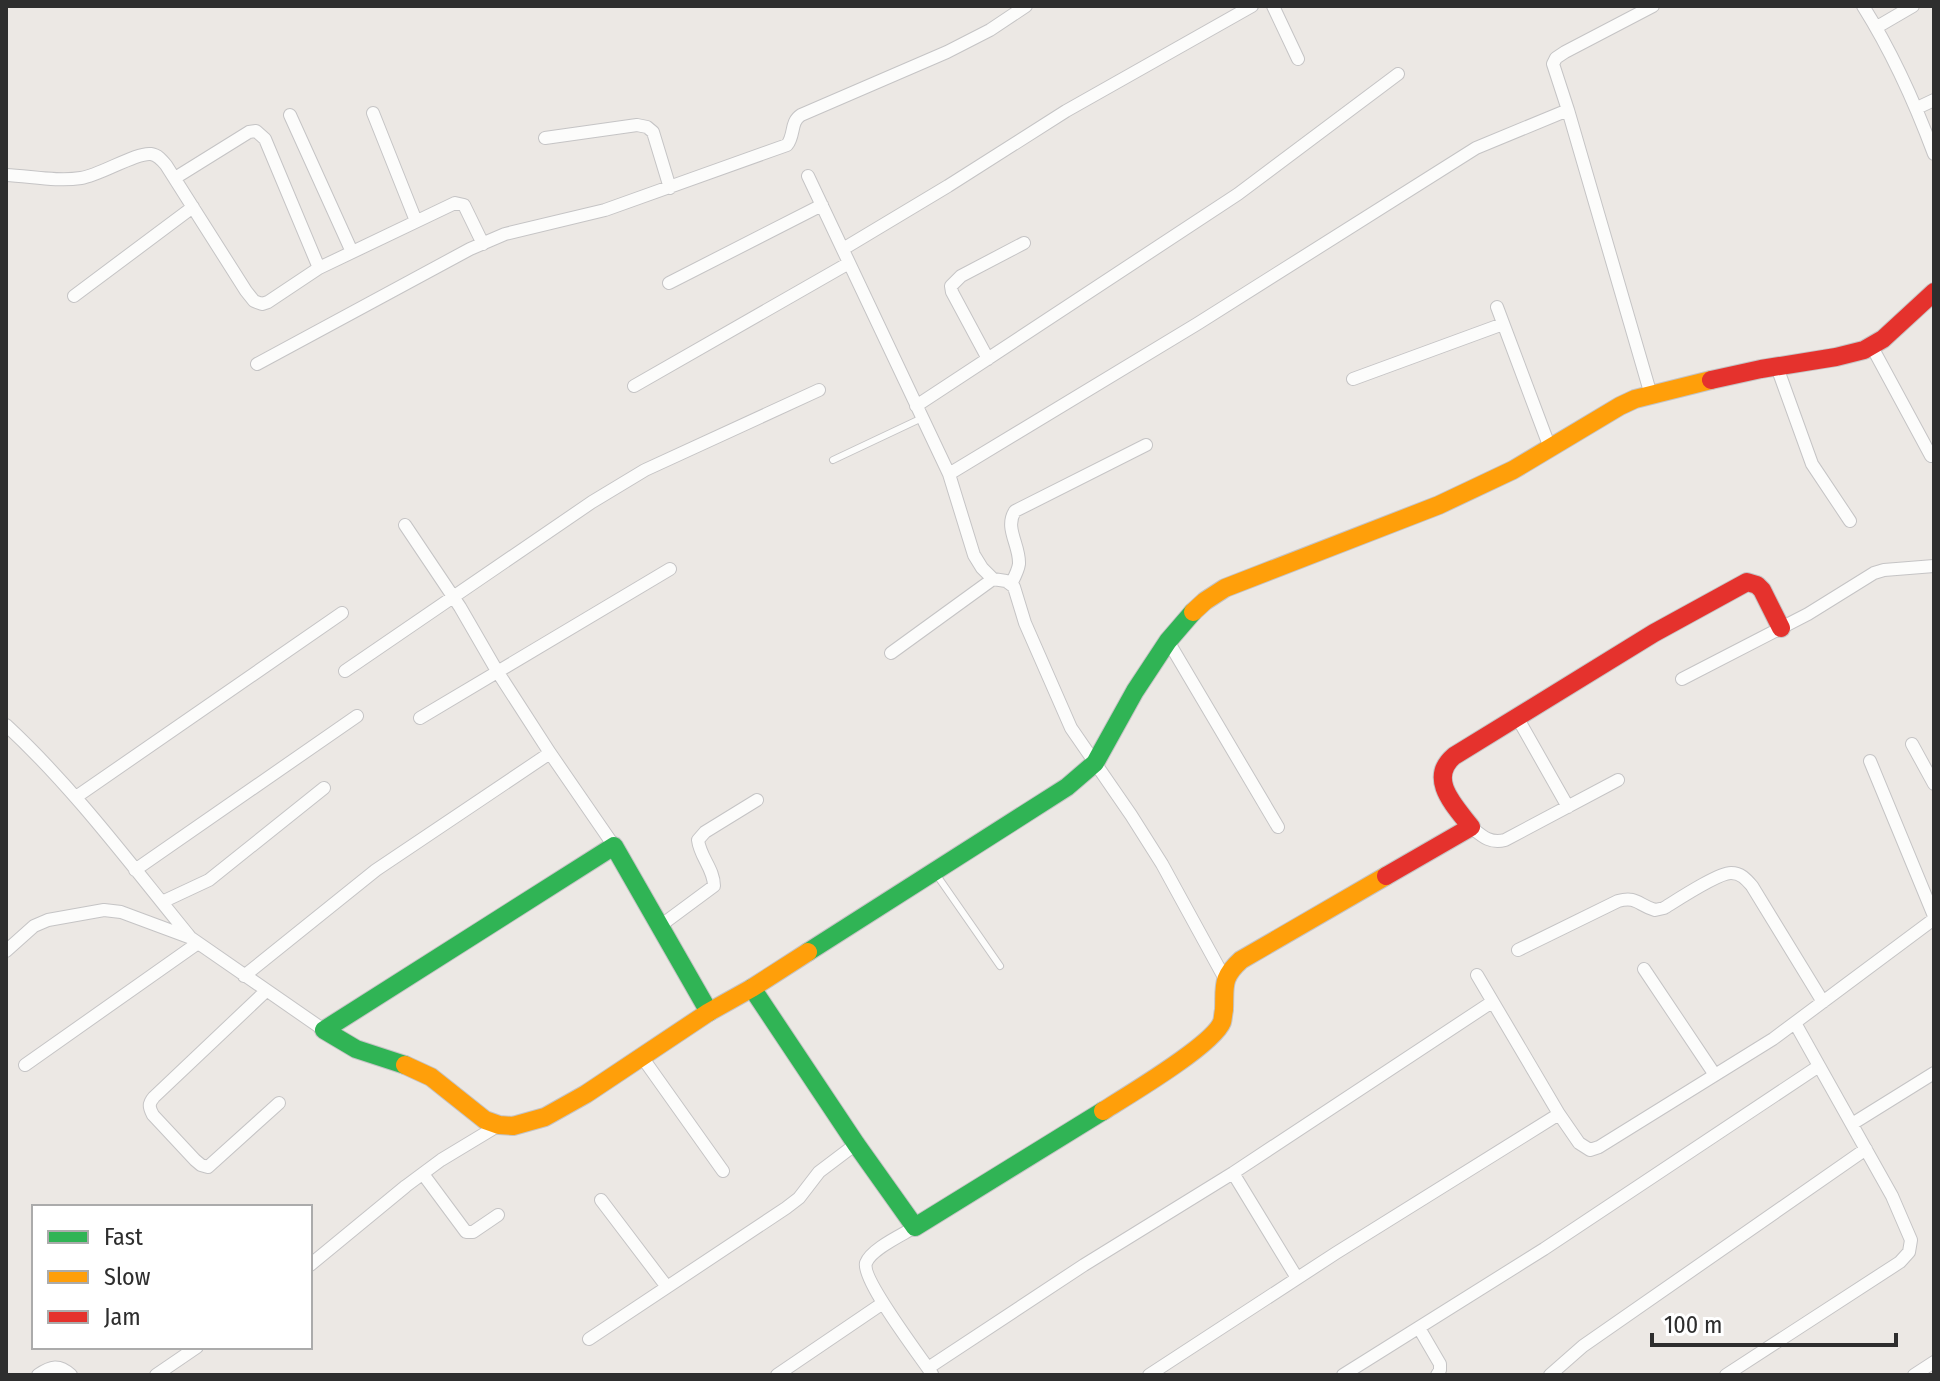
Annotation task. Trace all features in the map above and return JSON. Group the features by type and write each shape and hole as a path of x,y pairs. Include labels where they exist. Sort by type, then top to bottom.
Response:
{"street":[{"path":"257,364 505,234 605,210 787,145 792,139 796,118 801,115 947,52 990,30 1026,6"},
{"path":"843,249 1066,111 1252,6"},
{"path":"1273,6 1298,59"},
{"path":"1651,395 1553,64 1565,52 1653,6"},
{"path":"1863,6 1877,27 1917,108 1934,154"},
{"path":"1877,27 1913,6"},
{"path":"919,412 988,359 1238,194 1398,74"},
{"path":"1917,108 1934,100"},
{"path":"949,474 1197,324 1476,148 1568,110"},
{"path":"373,113 416,221"},
{"path":"290,115 352,252"},
{"path":"545,138 637,125 647,127 653,132 670,188"},
{"path":"175,178 249,132 256,131 265,139 319,268"},
{"path":"6,175 79,179 139,156 150,154 159,157 246,291 254,301 262,304 319,268 450,204 464,205 483,244"},
{"path":"808,176 949,474 974,555 993,579 1011,584 1071,728 1162,864 1225,979"},
{"path":"669,283 822,205"},
{"path":"74,296 193,207"},
{"path":"988,359 951,286 961,276 1024,243"},
{"path":"634,386 849,263"},
{"path":"6,951 34,926 48,920 104,910 121,912 194,941 356,1049 402,1063 431,1077 485,1120 513,1126 545,1117 586,1094 709,1012 752,988 1067,787 1095,763 1135,691 1185,619 1225,588 1439,505 1513,470 1620,406 1651,395 1872,347 1934,292"},
{"path":"1497,307 1550,448"},
{"path":"1353,379 1503,324"},
{"path":"1872,347 1931,456"},
{"path":"1777,367 1812,464 1850,521"},
{"path":"345,671 592,502 645,470 819,390"},
{"path":"1011,584 1019,562 1010,525 1015,511 1146,445"},
{"path":"405,525 550,753 614,846 709,1012"},
{"path":"1682,679 1818,608 1874,573 1934,566"},
{"path":"420,718 670,569"},
{"path":"891,653 993,579"},
{"path":"1618,780 1496,842 1489,841 1471,827 1443,785 1441,776 1444,766 1454,756 1654,633 1747,582 1762,590 1781,628"},
{"path":"76,797 342,613"},
{"path":"1168,641 1278,827"},
{"path":"135,870 357,716"},
{"path":"1517,717 1568,807"},
{"path":"6,725 76,797 194,941"},
{"path":"1912,744 1934,784"},
{"path":"244,976 376,870 550,753"},
{"path":"1477,975 1579,1143 1590,1150 1599,1147 1773,1039 1934,918 1870,761"},
{"path":"162,902 209,880 324,788"},
{"path":"660,926 714,886 714,878 699,849 698,840 705,832 757,800"},
{"path":"1471,827 1241,960 1225,979 1223,1021 1215,1034 1199,1048 1124,1098 872,1253 865,1264 866,1273 930,1372 1084,1265 1233,1173 1492,1002"},
{"path":"324,1030 614,846"},
{"path":"1518,950 1618,901 1636,900 1655,910 1664,908 1722,875 1735,873 1743,876 1752,886 1823,1002"},
{"path":"25,1065 194,941"},
{"path":"1644,969 1715,1075"},
{"path":"752,988 915,1227"},
{"path":"266,991 154,1097 149,1108 195,1160 208,1167 279,1103"},
{"path":"1726,1375 1900,1262 1909,1252 1911,1240 1892,1196 1795,1023"},
{"path":"642,1057 723,1171"},
{"path":"1343,1375 1544,1249 1819,1066"},
{"path":"1852,1124 1934,1073"},
{"path":"1149,1375 1480,1161 1559,1114"},
{"path":"312,1263 441,1160 499,1125"},
{"path":"589,1339 786,1208 799,1198 819,1172 856,1144"},
{"path":"1550,1375 1583,1346 1866,1149"},
{"path":"1233,1173 1297,1278"},
{"path":"423,1174 466,1232 473,1232 498,1215"},
{"path":"601,1200 667,1287"},
{"path":"782,1374 883,1303"},
{"path":"1419,1328 1440,1364 1437,1375"},
{"path":"156,1375 195,1349"},
{"path":"1914,1375 1934,1362"},
{"path":"38,1375 54,1366 71,1375"}],"lane":[{"path":"833,460 919,412"},
{"path":"934,872 1000,966"}],"traffic: fast":[{"path":"808,952 1067,787 1095,763 1135,691 1168,641 1193,612"},
{"path":"405,1065 356,1049 324,1030 614,846 709,1012"},
{"path":"752,988 915,1227 1103,1111"}],"traffic: slow":[{"path":"1193,612 1225,588 1439,505 1513,470 1635,399 1711,380"},
{"path":"1103,1111 1168,1070 1215,1032 1222,1021 1227,977 1241,960 1386,876"},
{"path":"405,1065 431,1077 485,1120 513,1126 545,1117 586,1094 709,1012 808,952"}],"traffic: jam":[{"path":"1711,380 1864,350 1883,339 1934,292"},
{"path":"1386,876 1471,827 1451,801 1443,783 1446,765 1454,756 1654,633 1747,582 1762,590 1781,628"}]}
